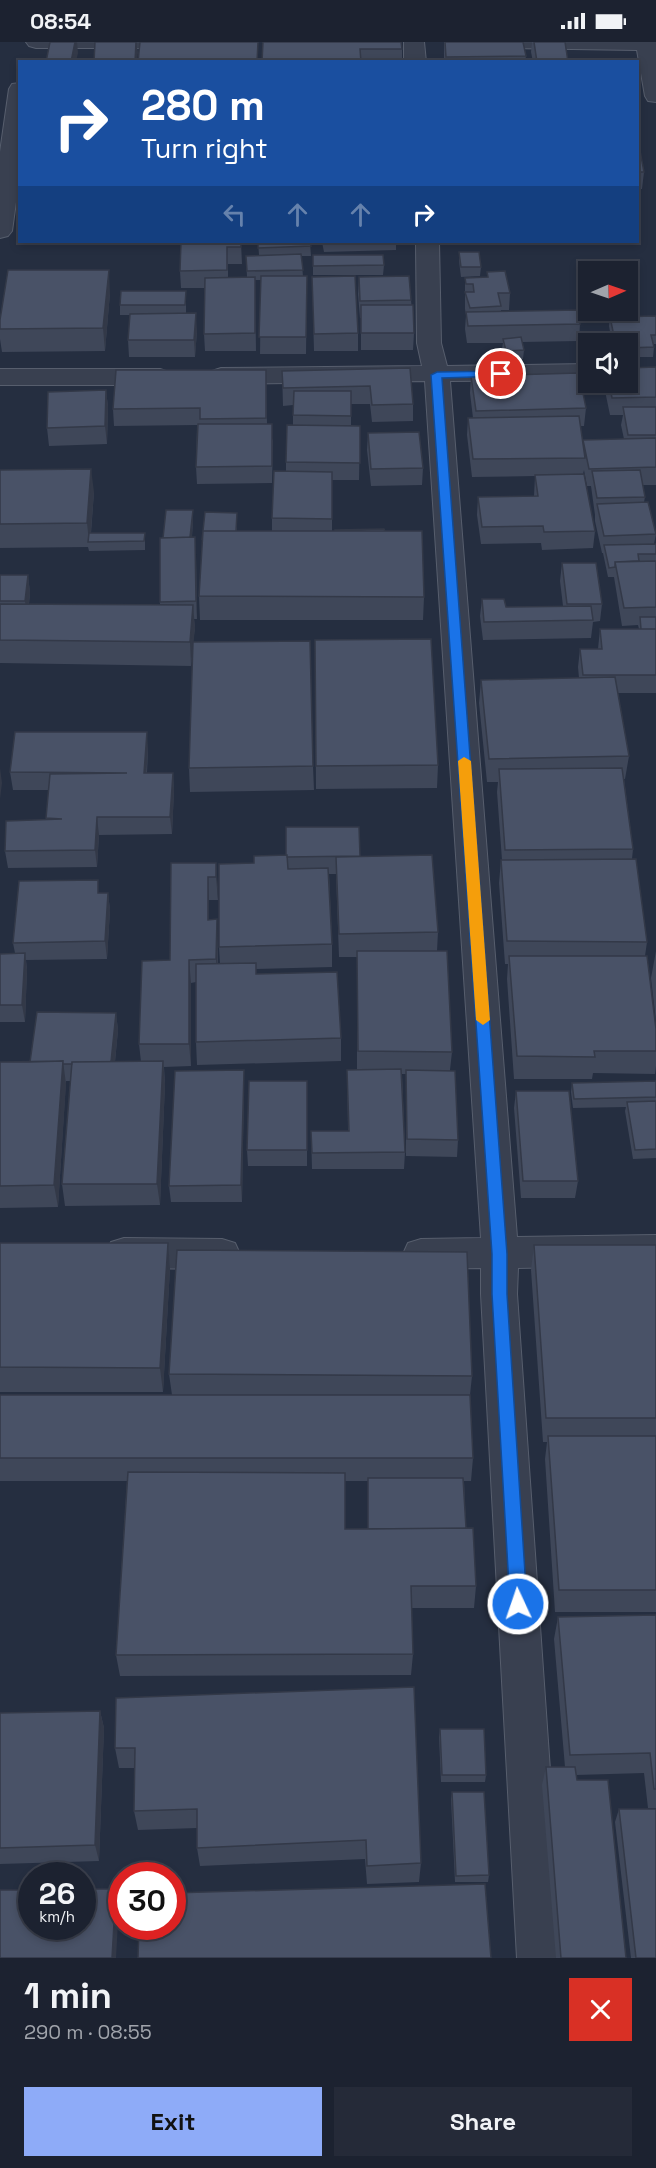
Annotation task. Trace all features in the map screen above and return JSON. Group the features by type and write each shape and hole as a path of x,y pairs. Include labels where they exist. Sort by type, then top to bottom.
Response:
{"street":[{"path":"23,60 26,42"},
{"path":"36,42 158,42"},
{"path":"414,42 415,60"},
{"path":"508,42 650,43 656,96"},
{"path":"0,231 18,103"},
{"path":"427,243 429,343 437,375 500,1254 499,1294 540,1958"},
{"path":"0,377 578,372"},
{"path":"393,1254 656,1250"},
{"path":"95,1253 250,1254"}],"building":[{"path":"50,42 75,42 71,60 46,60"},
{"path":"95,42 136,42 135,60 94,60"},
{"path":"140,42 258,42 257,60 138,60"},
{"path":"263,42 401,42 402,49 360,49 361,60 262,60"},
{"path":"445,42 523,42 526,56 446,57"},
{"path":"534,42 565,42 568,60 537,60"},
{"path":"639,145 644,172 639,172"},
{"path":"181,243 241,243 241,247 227,247 227,270 180,271"},
{"path":"258,243 310,243 311,246 258,248"},
{"path":"459,252 479,252 481,267 461,267"},
{"path":"301,254 303,270 247,271 246,256"},
{"path":"313,255 383,255 384,265 313,266"},
{"path":"8,270 109,270 103,328 0,329"},
{"path":"505,271 510,293 498,293 501,306 470,308 465,292 474,292 473,284 466,284 465,278 488,277 487,272"},
{"path":"261,276 307,276 306,337 259,337"},
{"path":"355,276 358,333 314,334 312,277"},
{"path":"409,276 411,300 360,301 359,277"},
{"path":"255,277 255,333 204,334 205,278"},
{"path":"121,291 186,291 185,305 120,305"},
{"path":"361,305 413,305 414,333 361,333"},
{"path":"578,310 580,324 468,326 466,312"},
{"path":"196,313 194,340 128,340 130,314"},
{"path":"638,316 656,316 656,335 651,335 654,347 638,348 638,333 613,333 611,321 638,321"},
{"path":"521,337 524,350 506,351 503,339"},
{"path":"656,367 656,397 612,398 611,393 638,393 638,368"},
{"path":"410,368 413,404 372,405 370,386 283,388 282,371"},
{"path":"116,370 266,370 266,418 200,419 200,408 113,409"},
{"path":"578,373 578,393 583,393 586,408 476,411 471,376"},
{"path":"106,390 105,426 47,428 48,392"},
{"path":"294,391 351,391 351,416 293,415"},
{"path":"623,407 656,407 656,435 628,435"},
{"path":"579,416 585,458 473,459 468,418"},
{"path":"198,424 272,424 272,466 196,467"},
{"path":"287,425 360,426 360,463 286,462"},
{"path":"419,432 423,468 371,469 368,433"},
{"path":"656,438 656,467 589,469 583,440"},
{"path":"91,469 87,523 0,524 0,470"},
{"path":"640,470 645,497 597,498 592,471"},
{"path":"274,471 332,472 332,519 272,518"},
{"path":"584,474 595,531 544,532 543,526 482,527 478,497 538,496 535,475"},
{"path":"648,502 656,534 604,536 597,504"},
{"path":"166,510 193,510 190,537 163,538"},
{"path":"205,512 237,513 236,531 203,531 202,540"},
{"path":"384,529 385,531 335,531 335,530"},
{"path":"203,531 422,531 424,597 199,596"},
{"path":"89,533 145,533 144,541 88,542"},
{"path":"195,537 196,601 160,602 160,538"},
{"path":"656,544 656,554 638,554 639,561 615,562 615,567 609,568 604,545"},
{"path":"656,561 656,607 624,608 615,562"},
{"path":"562,563 596,563 602,604 567,604"},
{"path":"0,575 28,575 25,601 0,601"},
{"path":"482,599 504,599 506,607 591,606 593,620 484,622"},
{"path":"0,604 193,605 190,642 0,640"},
{"path":"640,617 656,617 656,629 641,629"},
{"path":"600,629 656,629 656,675 583,675 580,649 602,649"},
{"path":"431,639 438,765 316,766 315,640"},
{"path":"310,641 313,766 189,768 193,642"},
{"path":"615,677 629,756 489,759 481,680"},
{"path":"15,732 147,732 144,773 173,773 170,817 97,817 95,850 5,851 6,821 62,819 46,818 50,774 127,773 10,772"},
{"path":"622,768 633,849 505,850 499,769"},
{"path":"286,827 359,827 360,856 287,857"},
{"path":"287,855 288,869 328,868 332,944 219,947 219,864 254,863 254,856"},
{"path":"432,855 438,932 339,934 336,857"},
{"path":"636,859 647,942 507,941 501,860"},
{"path":"171,863 216,863 216,877 208,877 208,920 217,919 216,959 189,960 189,1044 139,1044 142,961 170,960"},
{"path":"98,880 98,893 108,893 105,941 13,943 19,881"},
{"path":"357,951 447,951 452,1052 358,1051"},
{"path":"25,953 22,1005 0,1005 0,954"},
{"path":"509,956 647,956 656,1029 656,1051 594,1051 595,1057 517,1056"},
{"path":"256,963 256,974 337,972 341,1038 196,1042 196,964"},
{"path":"37,1012 116,1013 111,1062 63,1064 63,1061 30,1062"},
{"path":"63,1061 54,1185 0,1186 0,1062"},
{"path":"163,1061 157,1184 62,1184 72,1062"},
{"path":"401,1069 405,1152 312,1153 311,1131 349,1131 347,1070"},
{"path":"244,1070 241,1185 169,1186 175,1071"},
{"path":"406,1070 455,1071 458,1140 407,1139"},
{"path":"249,1081 307,1081 307,1150 247,1150"},
{"path":"656,1081 656,1097 574,1099 572,1083"},
{"path":"516,1091 569,1091 578,1181 523,1181"},
{"path":"656,1101 656,1149 635,1150 627,1102"},
{"path":"0,1243 168,1243 160,1368 0,1367"},
{"path":"534,1245 656,1245 656,1418 546,1418"},
{"path":"177,1250 467,1252 472,1376 169,1374"},
{"path":"0,1395 470,1395 473,1458 0,1458"},
{"path":"548,1436 656,1436 656,1590 559,1590"},
{"path":"128,1472 345,1473 345,1529 473,1528 476,1586 411,1586 413,1654 116,1655"},
{"path":"368,1478 463,1478 466,1528 368,1529"},
{"path":"656,1615 656,1789 654,1789 650,1753 570,1755 558,1617"},
{"path":"414,1687 421,1863 367,1866 366,1840 197,1848 197,1809 134,1811 135,1748 115,1748 116,1698"},
{"path":"100,1711 95,1845 0,1848 0,1713"},
{"path":"440,1729 484,1729 486,1775 442,1775"},
{"path":"546,1767 575,1767 577,1780 608,1780 626,1958 561,1958"},
{"path":"452,1792 484,1792 489,1875 456,1876"},
{"path":"619,1809 656,1809 656,1958 636,1958"},
{"path":"485,1884 491,1958 138,1958 139,1940 186,1940 186,1893"},
{"path":"96,1889 108,1889 108,1940 113,1940 112,1958 0,1958 0,1890 18,1890 18,1940 96,1940"}],"slow traffic":[{"path":"464,761 483,1020"}],"route":[{"path":"501,374 437,375 500,1254 499,1294 518,1604"}]}
